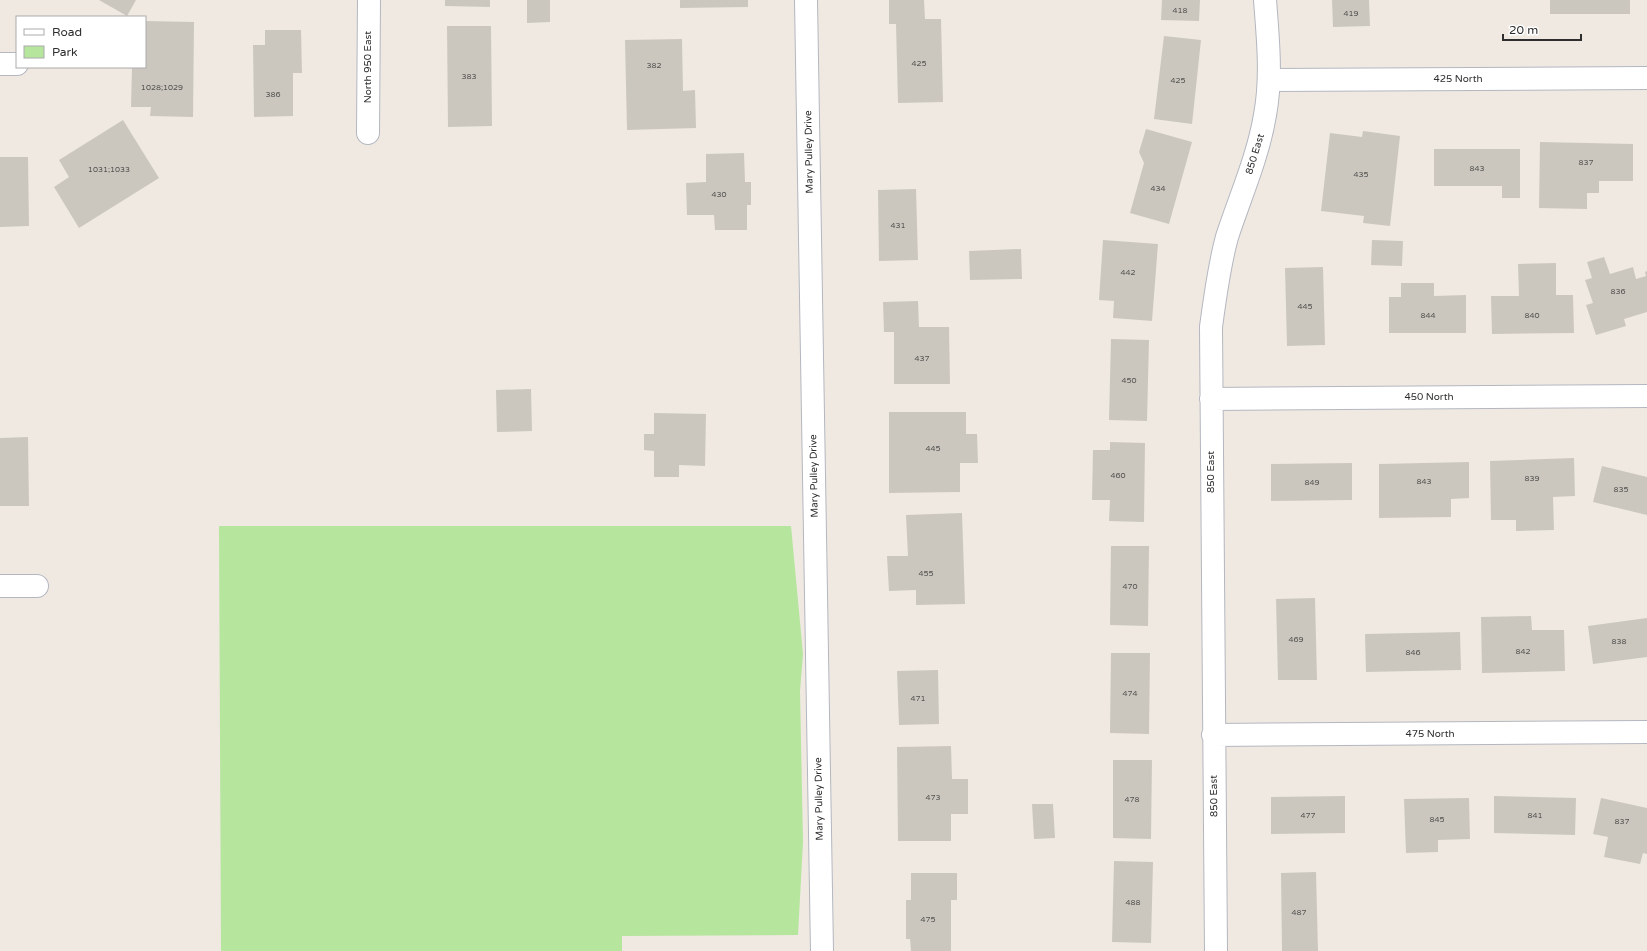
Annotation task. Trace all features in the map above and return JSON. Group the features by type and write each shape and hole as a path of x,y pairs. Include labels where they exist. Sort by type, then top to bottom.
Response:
{"street":[{"name":"North 950 East","path":"368,133 369,0"},
{"name":"Mary Pulley Drive","path":"806,0 822,951"},
{"name":"850 East","path":"1216,951 1213,735 1211,327 1215,296 1227,238 1257,150 1265,116 1270,80 1265,0"},
{"path":"0,64 16,64"},
{"name":"425 North","path":"1270,80 1647,78"},
{"name":"450 North","path":"1211,398 1647,396"},
{"path":"0,586 37,586"},
{"name":"475 North","path":"1213,735 1647,732"}],"green space":[{"path":"219,526 791,526 803,654 800,691 803,842 798,935 622,936 622,951 221,951"}],"building":[{"path":"99,0 136,0 127,16"},
{"path":"445,0 490,0 490,7 445,6"},
{"path":"527,0 550,0 550,22 527,23"},
{"path":"680,0 748,0 748,7 680,8"},
{"path":"889,0 924,0 925,19 941,19 943,102 898,103 896,24 889,24"},
{"path":"1162,0 1200,0 1199,21 1161,20"},
{"path":"1332,0 1369,0 1370,26 1333,27"},
{"path":"1550,0 1630,0 1630,14 1550,14"},
{"path":"146,21 194,22 193,117 150,116 151,107 131,107 132,68 146,68"},
{"path":"447,26 491,26 492,126 448,127"},
{"path":"265,30 301,30 302,73 293,73 293,116 254,117 253,45 265,45"},
{"path":"1164,36 1201,40 1192,124 1154,119"},
{"path":"682,39 683,91 695,90 696,128 627,130 625,40"},
{"path":"123,120 159,178 79,228 54,187 69,177 59,160"},
{"path":"1146,129 1192,142 1169,224 1130,213 1144,163 1139,152"},
{"path":"1363,131 1400,136 1390,226 1363,223 1364,216 1321,211 1330,133 1362,137"},
{"path":"1540,142 1633,144 1633,181 1599,181 1599,193 1587,193 1587,209 1539,208"},
{"path":"1434,149 1520,149 1520,198 1502,198 1502,186 1434,186"},
{"path":"744,153 745,182 751,182 751,205 747,205 747,230 715,230 714,215 687,215 686,183 706,182 706,154"},
{"path":"0,157 28,157 29,226 0,227"},
{"path":"916,189 918,260 879,261 878,190"},
{"path":"1103,240 1158,244 1152,321 1113,318 1114,301 1099,300"},
{"path":"1372,240 1403,241 1402,266 1371,265"},
{"path":"1021,249 1022,279 970,280 969,251"},
{"path":"1604,257 1610,274 1633,267 1636,279 1646,276 1645,272 1647,271 1647,312 1624,319 1626,326 1596,335 1586,305 1593,303 1585,280 1592,278 1587,262"},
{"path":"1556,263 1556,295 1573,295 1574,333 1492,334 1491,296 1519,296 1518,264"},
{"path":"1323,267 1325,345 1287,346 1285,268"},
{"path":"1401,283 1434,283 1434,296 1466,295 1466,333 1389,333 1389,297 1401,297"},
{"path":"918,301 919,327 949,327 950,384 894,384 894,332 884,332 883,302"},
{"path":"1111,339 1149,340 1147,421 1109,420"},
{"path":"531,389 532,431 497,432 496,390"},
{"path":"889,412 966,412 966,434 977,434 978,463 960,463 960,492 889,493"},
{"path":"654,413 706,414 705,466 679,465 679,477 654,477 654,451 644,450 644,434 654,434"},
{"path":"28,437 29,506 0,506 0,438"},
{"path":"1110,442 1145,443 1144,522 1109,521 1110,500 1092,500 1093,450 1110,450"},
{"path":"1574,458 1575,496 1553,497 1554,530 1516,531 1516,520 1491,520 1490,461"},
{"path":"1469,462 1469,498 1451,499 1451,517 1379,518 1379,464"},
{"path":"1352,463 1352,500 1271,501 1271,464"},
{"path":"1602,466 1647,477 1647,515 1593,502"},
{"path":"962,513 965,604 916,605 916,590 889,591 887,556 908,556 906,515"},
{"path":"1111,546 1149,546 1148,626 1110,625"},
{"path":"1315,598 1317,680 1278,680 1276,599"},
{"path":"1531,616 1532,630 1564,630 1565,671 1482,673 1481,617"},
{"path":"1647,618 1647,657 1593,664 1588,626"},
{"path":"1460,632 1461,670 1366,672 1365,634"},
{"path":"1111,653 1150,653 1149,734 1110,733"},
{"path":"938,670 939,724 899,725 897,671"},
{"path":"951,746 952,779 968,779 968,814 951,814 951,841 898,841 897,747"},
{"path":"1113,760 1152,760 1151,839 1113,838"},
{"path":"1345,796 1345,833 1271,834 1271,797"},
{"path":"1494,796 1576,798 1575,835 1494,833"},
{"path":"1469,798 1470,839 1438,840 1438,852 1406,853 1404,799"},
{"path":"1601,798 1647,808 1647,854 1643,853 1640,864 1604,857 1608,837 1593,834"},
{"path":"1032,804 1053,804 1055,838 1034,839"},
{"path":"1114,861 1153,862 1151,943 1112,942"},
{"path":"1316,872 1318,951 1282,951 1281,873"},
{"path":"911,873 957,873 957,900 951,900 951,951 911,951 910,939 906,939 906,900 911,900"}]}
